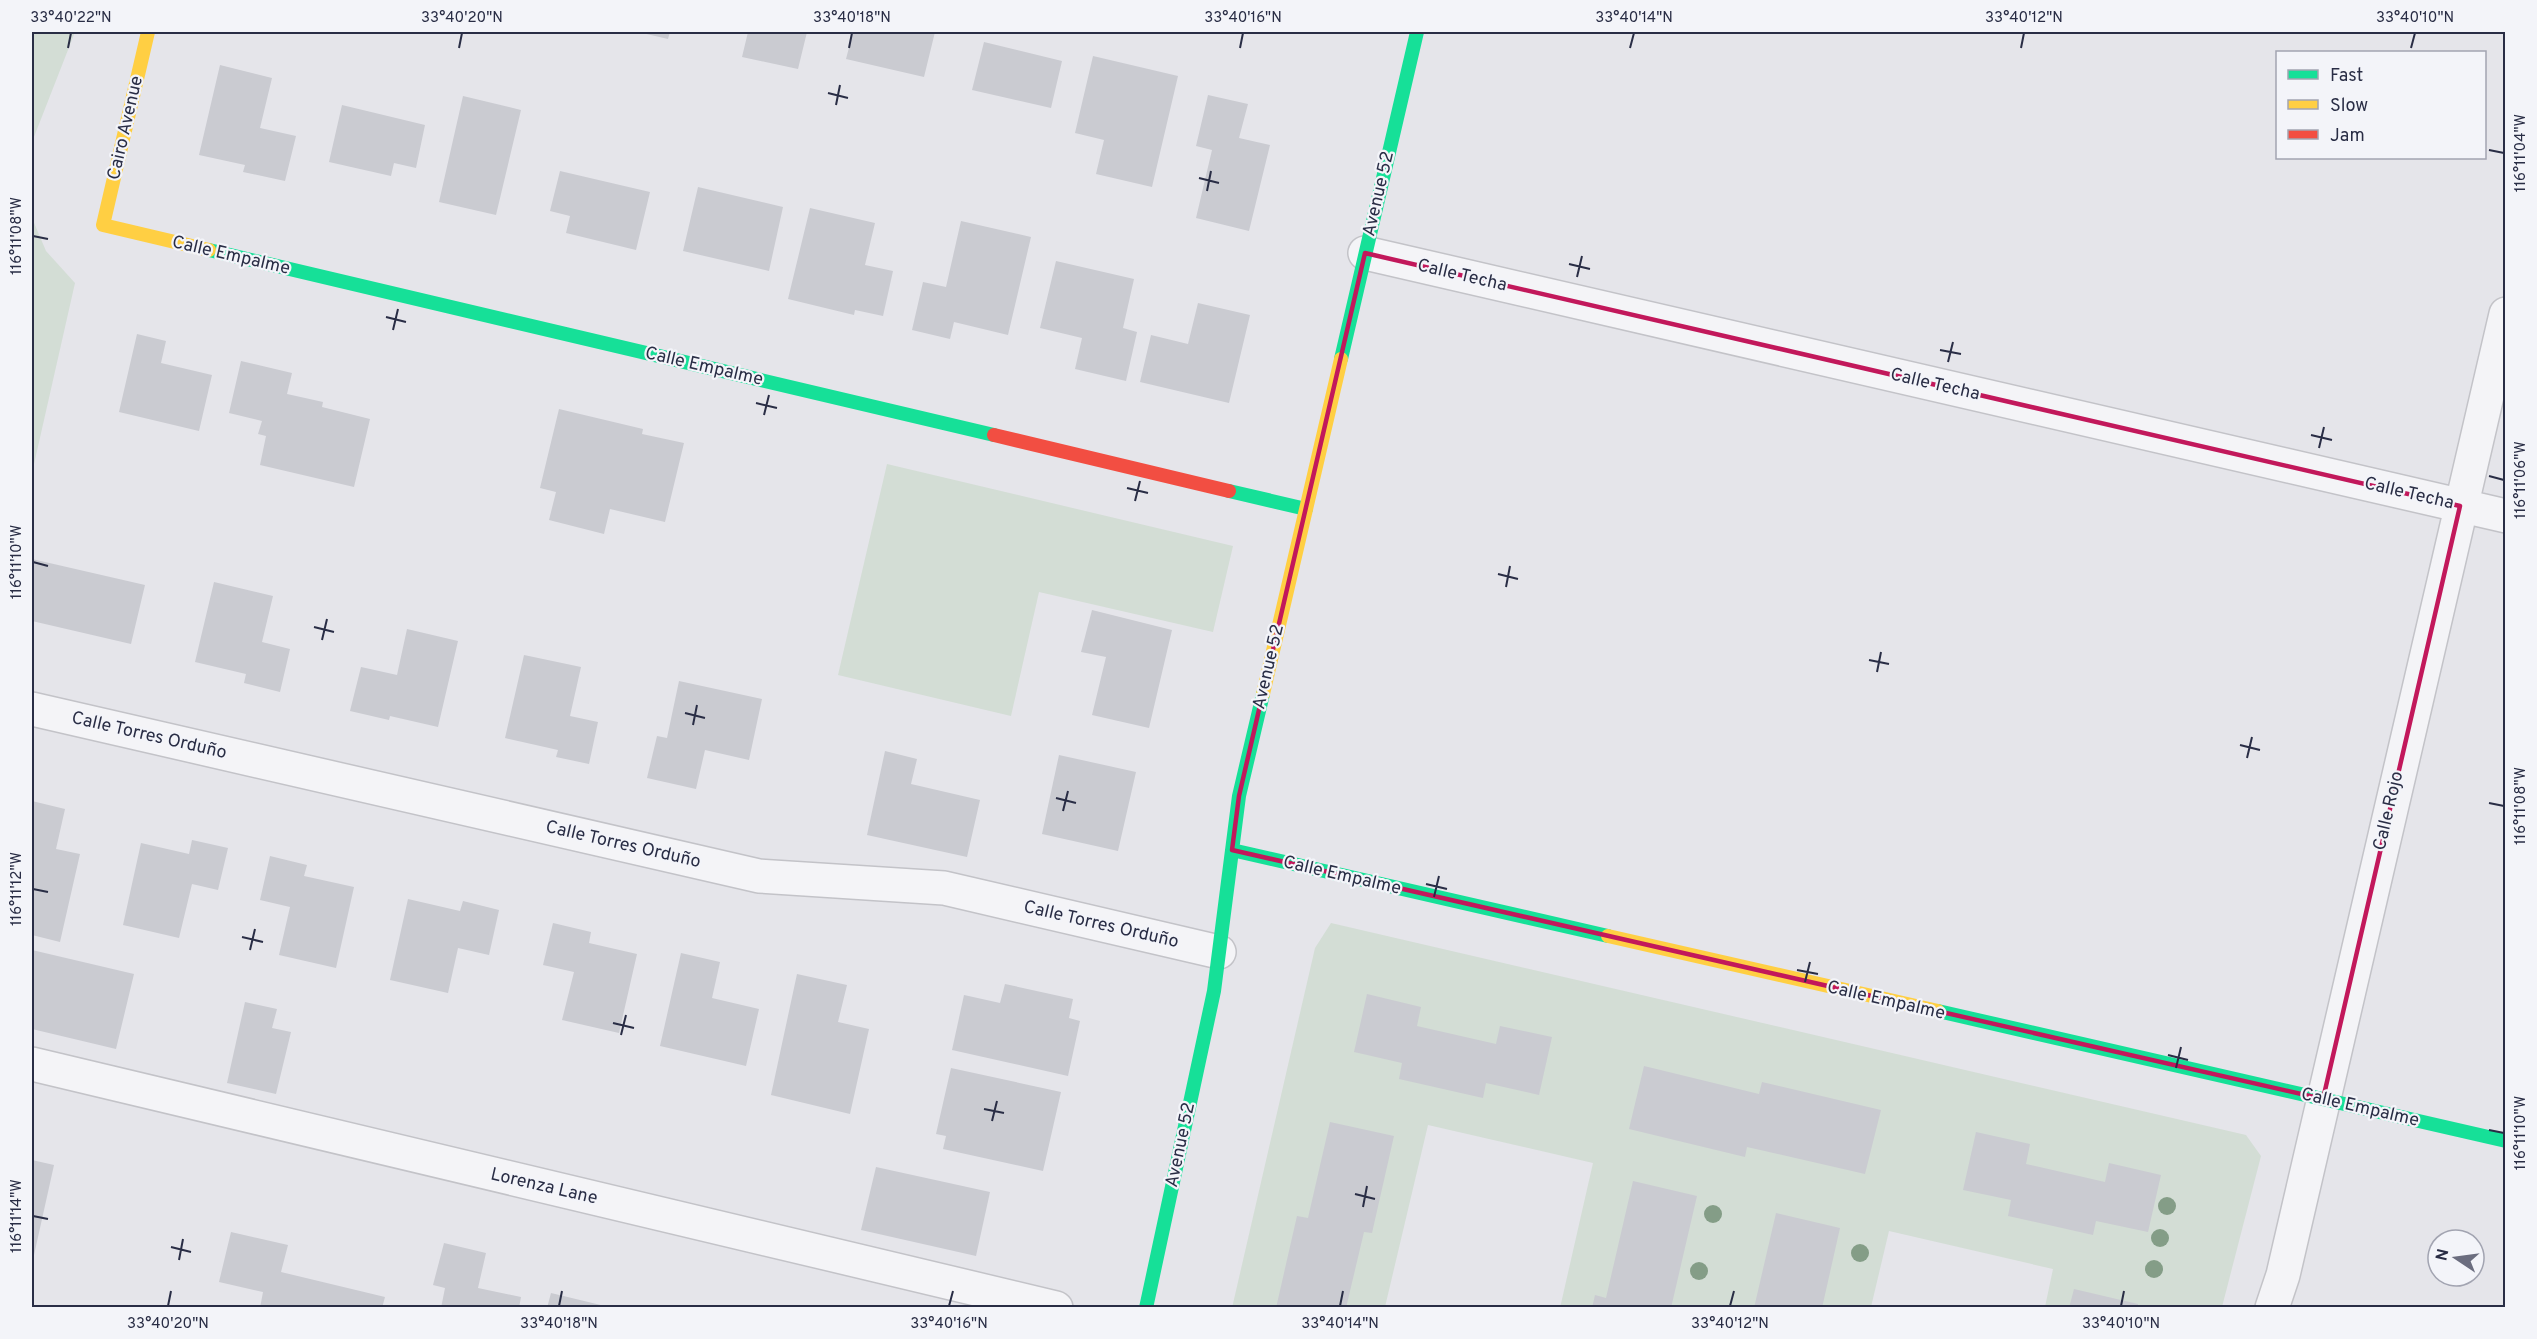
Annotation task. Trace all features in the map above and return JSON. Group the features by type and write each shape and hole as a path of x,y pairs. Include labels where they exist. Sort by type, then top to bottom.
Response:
{"street":[{"name":"Cairo Avenue","path":"103,225 148,32"},
{"name":"Avenue 52","path":"1146,1308 1214,991 1239,796 1417,32"},
{"name":"Calle Empalme","path":"103,225 1306,509"},
{"name":"Calle Techa","path":"1365,253 2505,516"},
{"name":"Calle Rojo","path":"2272,1308 2283,1275 2505,314"},
{"name":"Calle Torres Orduño","path":"32,709 759,876 944,888 1219,952"},
{"name":"Calle Empalme","path":"1232,850 2505,1141"},
{"name":"Lorenza Lane","path":"32,1065 1056,1308"}],"highlighted area":[{"path":"1365,253 2460,506 2323,1099 1232,850 1239,796"}],"shaded area":[{"path":"32,32 75,32 32,142"},
{"path":"32,218 46,251 75,283 32,473"},
{"path":"887,464 1233,546 1213,632 1039,592 1011,716 838,675"},
{"path":"1331,923 2246,1135 2261,1156 2222,1307 2045,1307 2053,1269 1889,1231 1871,1307 1560,1308 1593,1163 1428,1125 1385,1307 1232,1308 1315,948"}],"building":[{"path":"638,32 670,32 668,39"},
{"path":"748,32 807,32 798,69 742,57"},
{"path":"853,32 935,32 924,77 846,59"},
{"path":"984,42 1062,61 1051,108 972,90"},
{"path":"1093,56 1178,76 1152,187 1096,174 1104,140 1075,133"},
{"path":"220,65 272,78 260,128 296,136 285,181 243,172 245,165 199,155"},
{"path":"1208,95 1248,104 1239,138 1270,145 1249,231 1196,218 1212,150 1196,146"},
{"path":"463,96 521,110 496,215 439,202"},
{"path":"342,105 425,125 416,168 394,163 391,176 329,162"},
{"path":"560,171 650,192 636,250 566,233 570,216 550,211"},
{"path":"698,187 783,207 769,271 683,251"},
{"path":"810,208 875,223 865,265 893,271 883,316 855,310 854,315 788,299"},
{"path":"961,221 1031,237 1008,335 954,322 950,339 912,330 923,282 946,287"},
{"path":"1056,261 1134,279 1123,328 1137,332 1126,381 1075,369 1082,338 1040,328"},
{"path":"1198,303 1250,315 1229,403 1140,382 1151,335 1188,344"},
{"path":"137,334 166,341 161,363 212,375 199,431 119,412"},
{"path":"241,361 292,373 287,394 323,402 322,407 370,419 354,487 260,465 266,436 258,434 262,421 229,413"},
{"path":"559,409 643,429 642,434 684,443 665,522 610,509 604,534 549,520 556,492 540,488"},
{"path":"32,559 145,585 131,644 32,621"},
{"path":"214,582 273,596 262,642 290,649 280,692 244,683 246,674 195,662"},
{"path":"1092,610 1172,630 1149,728 1092,715 1106,657 1081,652"},
{"path":"407,629 458,641 438,727 390,716 389,720 350,711 361,667 397,675"},
{"path":"524,655 581,667 570,716 598,722 589,764 556,757 558,750 505,738"},
{"path":"679,681 762,699 749,760 705,750 696,789 647,778 657,736 667,738"},
{"path":"885,751 917,759 911,784 980,800 967,857 867,835"},
{"path":"1059,755 1136,772 1118,851 1042,834"},
{"path":"32,801 65,809 56,849 80,854 60,942 32,935"},
{"path":"192,840 228,848 218,890 192,884 179,938 123,925 141,843 189,854"},
{"path":"270,856 307,865 304,876 354,887 336,968 279,955 290,907 260,900"},
{"path":"408,899 460,911 463,901 499,910 489,955 458,948 448,993 390,980"},
{"path":"553,923 591,932 589,943 637,954 619,1033 562,1020 574,972 543,965"},
{"path":"32,950 134,974 116,1049 32,1029"},
{"path":"681,953 720,962 712,998 759,1009 746,1066 660,1046"},
{"path":"797,974 847,985 838,1022 869,1029 850,1114 771,1095"},
{"path":"1005,984 1073,999 1069,1018 1080,1021 1068,1076 952,1050 964,995 1000,1003"},
{"path":"1367,994 1421,1007 1417,1026 1496,1044 1500,1026 1552,1037 1539,1095 1486,1083 1483,1098 1399,1079 1402,1063 1354,1052"},
{"path":"245,1002 277,1009 272,1028 291,1032 276,1094 227,1083"},
{"path":"1644,1066 1759,1094 1762,1082 1881,1110 1865,1174 1747,1147 1745,1157 1629,1129"},
{"path":"951,1068 1061,1092 1043,1171 943,1149 946,1136 936,1134"},
{"path":"1330,1122 1394,1136 1372,1233 1364,1232 1346,1308 1276,1308 1297,1216 1308,1218"},
{"path":"1976,1132 2030,1144 2026,1164 2105,1182 2109,1163 2161,1175 2148,1232 2096,1221 2093,1235 2008,1216 2011,1200 1963,1190"},
{"path":"32,1160 54,1165 34,1255 32,1254"},
{"path":"876,1167 990,1192 976,1256 861,1230"},
{"path":"1633,1181 1697,1196 1671,1308 1592,1308 1595,1295 1606,1298"},
{"path":"1776,1213 1840,1228 1822,1308 1754,1308"},
{"path":"231,1232 288,1245 281,1272 385,1297 382,1308 260,1308 263,1292 219,1282"},
{"path":"444,1243 486,1253 478,1288 521,1297 519,1308 441,1308 445,1288 433,1285"},
{"path":"2074,1289 2138,1304 2138,1308 2069,1308"},
{"path":"551,1293 609,1307 609,1308 547,1308"}],"traffic: fast":[{"path":"1341,359 1417,32"},
{"path":"209,250 994,435"},
{"path":"1229,491 1306,509"},
{"path":"1146,1308 1214,991 1239,796 1263,694"},
{"path":"1232,850 1608,936"},
{"path":"1938,1011 2506,1141"}],"traffic: slow":[{"path":"148,32 103,225 209,250"},
{"path":"1263,694 1341,359"},
{"path":"1608,936 1938,1011"}],"traffic: jam":[{"path":"994,435 1229,491"}]}
